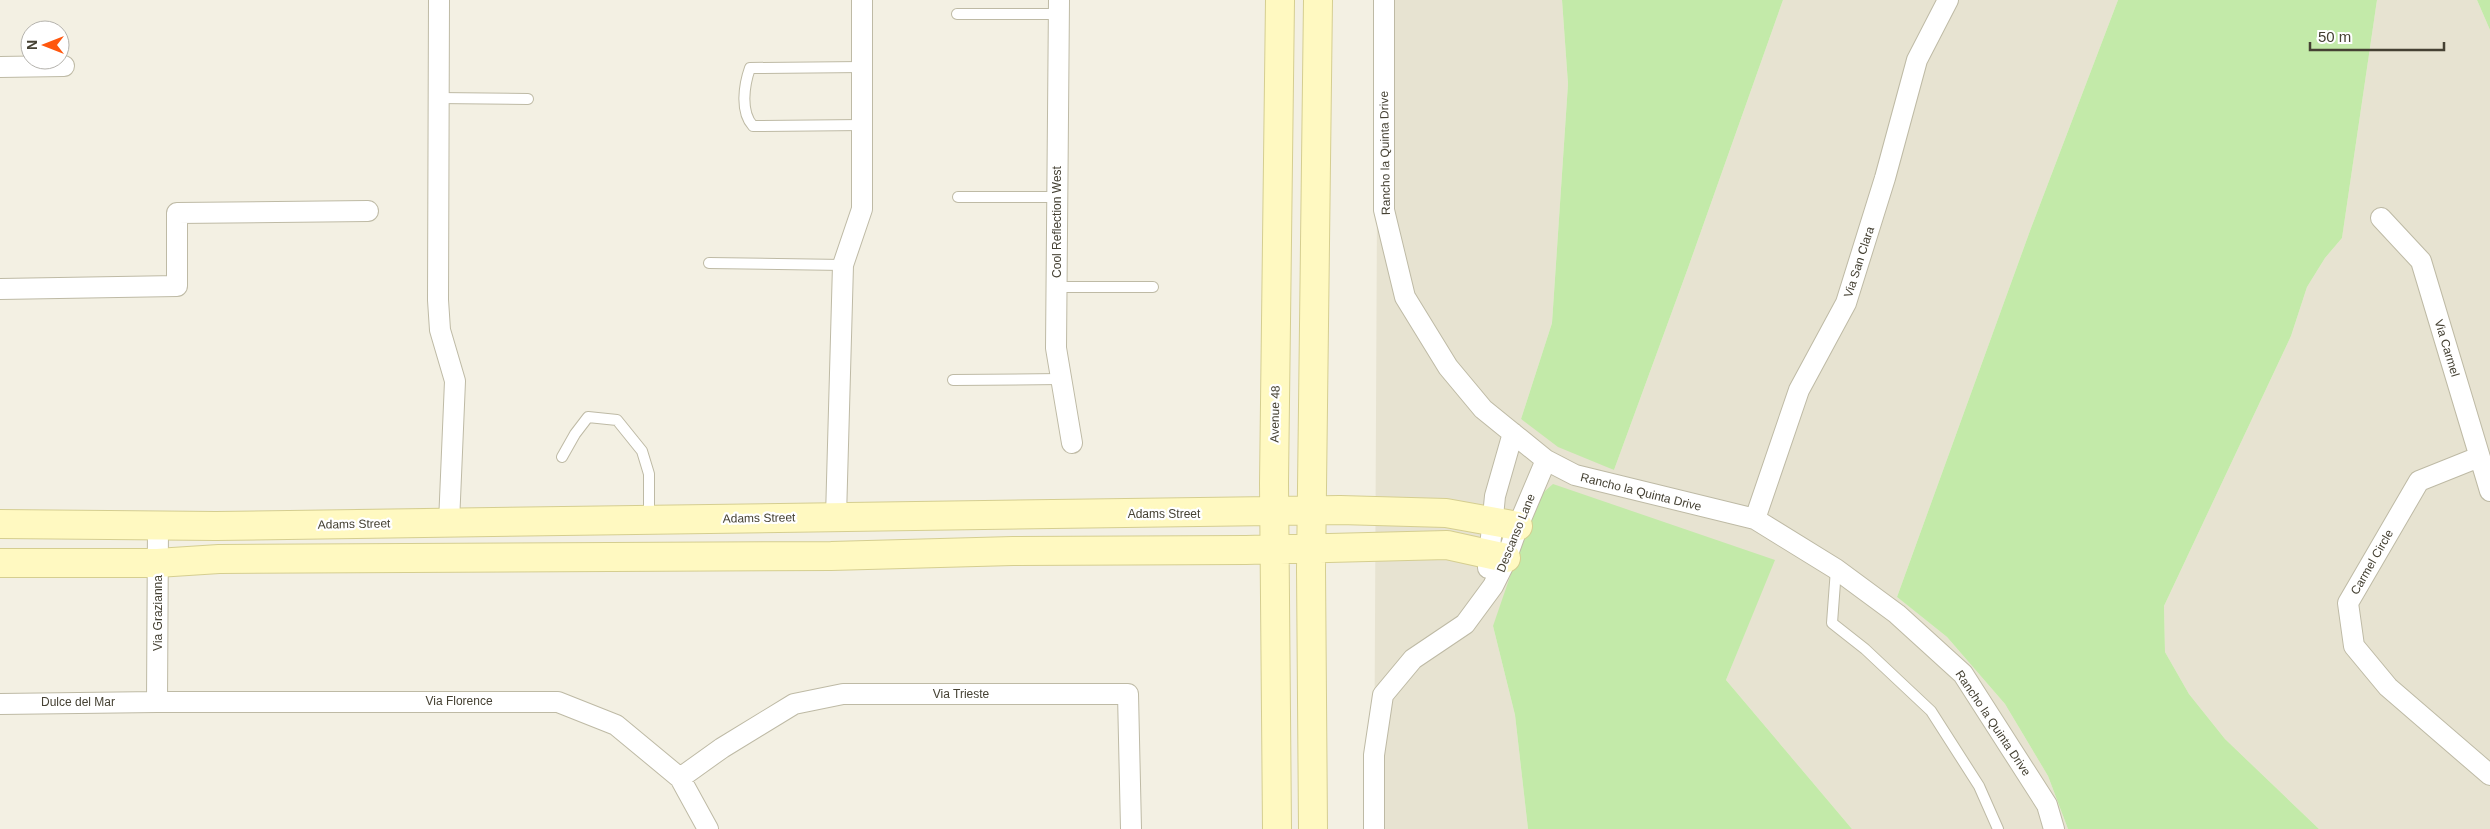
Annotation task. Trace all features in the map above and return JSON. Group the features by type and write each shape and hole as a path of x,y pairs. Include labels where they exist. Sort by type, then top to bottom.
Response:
{"street":[{"path":"439,0 438,300 440,330 455,381 449,523"},
{"path":"710,557 734,538 820,537 836,518 843,265 862,209 862,0"},
{"name":"Avenue 48","path":"1277,829 1275,512 1280,0"},
{"path":"1301,0 1301,48 1316,104"},
{"path":"1313,829 1312,511 1318,0"},
{"name":"Rancho la Quinta Drive","path":"1384,0 1384,210 1405,297 1448,368 1483,409 1546,460 1575,475 1755,519 1836,569 1897,614 1963,674 2047,805 2054,829"},
{"name":"Via San Clara","path":"1755,519 1799,390 1846,304 1885,178 1917,60 1948,0"},
{"name":"Cool Reflection West","path":"1059,7 1056,348 1072,443"},
{"path":"0,67 20,67"},
{"path":"0,289 176,286 177,213 368,211"},
{"name":"Via Carmel","path":"2381,218 2421,261 2490,491"},
{"path":"1374,829 1374,755 1383,695 1413,659 1465,624 1486,595 1505,523 1495,496 1513,433"},
{"name":"Carmel Circle","path":"2479,457 2419,481 2348,603 2354,646 2388,687 2490,774"},
{"name":"Descanso Lane","path":"1497,556 1505,523 1546,460"},
{"name":"Adams Street","path":"0,524 216,526 1312,511 1446,513 1505,523"},
{"name":"Via Grazianna","path":"157,702 158,524"},
{"path":"0,563 158,563 219,559 710,557 1447,546 1497,556"},
{"name":"Via Trieste","path":"680,778 794,704 843,694 1128,694 1131,829"},
{"name":"Dulce del Mar","path":"0,704 157,702"},
{"name":"Via Florence","path":"157,702 558,702 616,726 680,778 708,829"}],"lane":[{"path":"957,14 1059,7"},
{"path":"862,67 750,68 745,83 748,120 753,126 862,125"},
{"path":"438,98 528,99"},
{"path":"958,197 1057,197"},
{"path":"709,263 843,265"},
{"path":"1056,287 1152,286"},
{"path":"953,380 1061,379"},
{"path":"562,457 575,434 588,417 617,420 642,451 649,474 649,520"},
{"path":"1836,569 1832,623 1865,649 1931,711 1979,786 1998,829"}],"shaded area":[{"path":"1378,0 1562,0 1568,84 1552,323 1521,419 1614,470 1783,0 2118,0 2031,228 1897,597 1947,637 2005,704 2048,776 2068,829 1852,829 1726,680 1774,560 1493,626 1515,715 1528,829 1374,829"},
{"path":"2377,0 2477,0 2490,30 2490,829 2319,829 2225,739 2189,694 2165,652 2164,606 2291,336 2307,287 2325,258 2342,238"}],"green space":[{"path":"1562,0 1783,0 1614,470 1558,447 1521,419 1552,323 1568,84"},
{"path":"2118,0 2377,0 2342,238 2325,258 2307,287 2291,336 2164,606 2165,652 2189,694 2225,739 2319,829 2068,829 2048,776 2005,704 1947,637 1897,597 2031,228"},
{"path":"2477,0 2490,0 2490,30"},
{"path":"1553,484 1775,560 1726,680 1852,829 1528,829 1515,715 1493,626 1537,498"}]}
